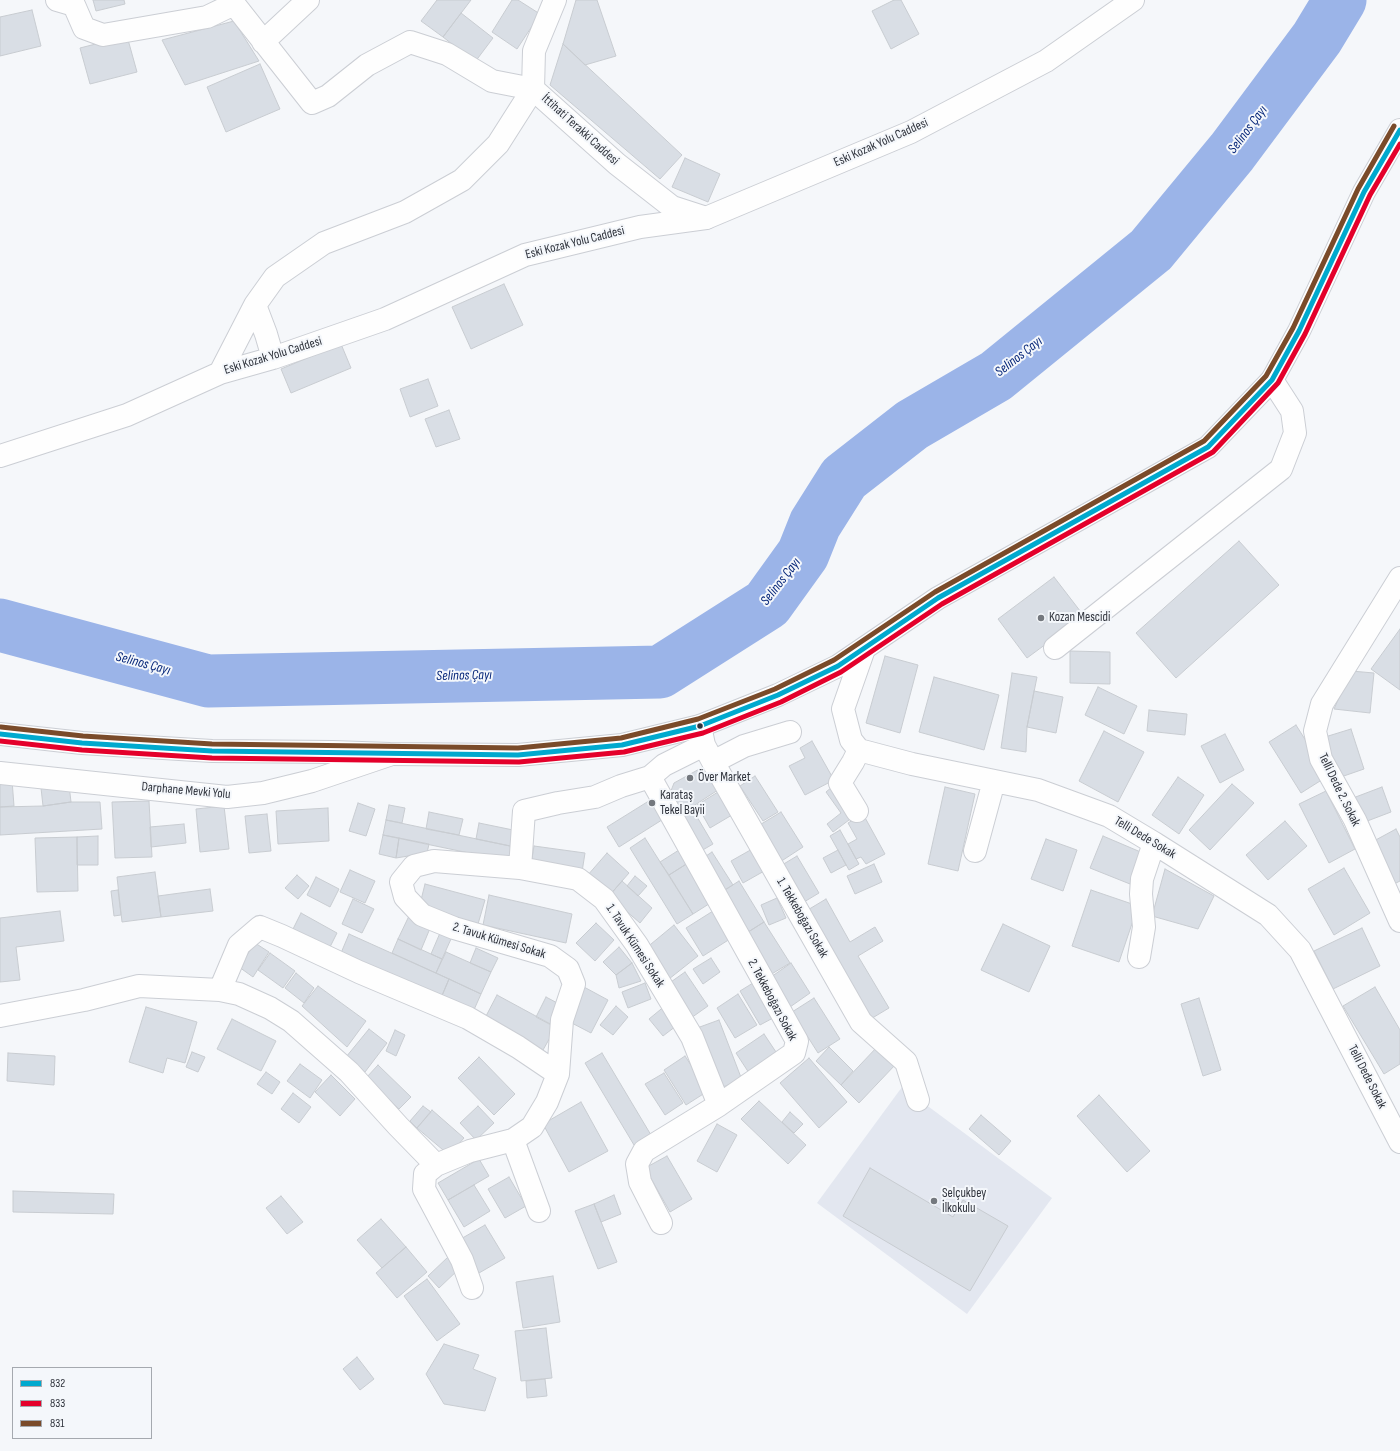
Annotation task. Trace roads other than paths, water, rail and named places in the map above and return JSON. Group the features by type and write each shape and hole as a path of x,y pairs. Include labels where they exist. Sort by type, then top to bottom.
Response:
{"street":[{"path":"57,0 74,5 84,28 103,35 207,18 234,2 263,42 312,103 328,96 367,65 410,42 447,54 492,81 533,89 498,144 462,180 405,212 324,242 275,277 255,305 220,372"},
{"path":"263,42 308,0"},
{"name":"İttihati Terakki Caddesi","path":"555,0 534,51 533,89 617,164 672,207 706,218"},
{"name":"Eski Kozak Yolu Caddesi","path":"0,456 127,415 220,372 274,358 386,319 525,255 640,227 706,218 911,132 1046,61 1133,0"},
{"path":"520,868 524,810 594,797 621,786 650,777 664,765 706,744 778,695 838,666 938,598 1208,447 1272,380 1299,331 1364,192 1400,130"},
{"path":"255,305 274,358"},
{"path":"1055,648 1281,468 1295,433 1292,411 1272,380"},
{"name":"Telli Dede 2. Sokak","path":"1400,578 1322,704 1315,731 1321,759 1355,820 1400,921"},
{"path":"857,811 840,783 856,756 843,709 864,649"},
{"path":"0,734 82,743 212,751 518,755 622,745 706,744 744,746 790,732"},
{"name":"1. Tekkeboğazı Sokak","path":"706,744 861,1022 906,1062 918,1100"},
{"name":"Darphane Mevki Yolu","path":"0,773 227,797 263,793 312,781 390,754"},
{"name":"Telli Dede Sokak","path":"856,756 912,764 1038,790 1109,816 1268,915 1300,950 1400,1142"},
{"name":"2. Tekkeboğazı Sokak","path":"650,777 797,1041 794,1054 719,1105 644,1151 637,1164 640,1182 661,1223"},
{"path":"975,851 994,781"},
{"path":"1139,957 1144,927 1141,894 1142,879 1154,843"},
{"name":"1. Tavuk Kümesi Sokak","path":"401,882 414,866 434,861 520,868 578,880 604,898 637,945 692,1036 719,1105"},
{"name":"2. Tavuk Kümesi Sokak","path":"401,882 405,897 422,915 454,928 550,956 568,969 574,984 562,1020 558,1074 547,1102 532,1127 513,1140"},
{"path":"220,990 239,945 260,927 359,972 468,1018 518,1047 558,1074"},
{"path":"0,1016 84,1000 139,986 220,990 239,994 270,1008 291,1021 348,1072 436,1165"},
{"path":"472,1288 462,1260 424,1189 425,1174 436,1165 470,1151 513,1140 539,1211"}],"waterway":[{"name":"Selinos Çayı","path":"0,625 208,681 660,672 767,604 803,554 815,524 844,478 912,425 996,376 1151,250 1232,152 1317,38 1340,0"}],"place":[{"name":"Kozan Mescidi","path":"1041,618"},
{"name":"Över Market","path":"690,778"},
{"name":"Karataş Tekel Bayii","path":"652,803"},
{"name":"Selçukbey İlkokulu","path":"934,1201"}]}
